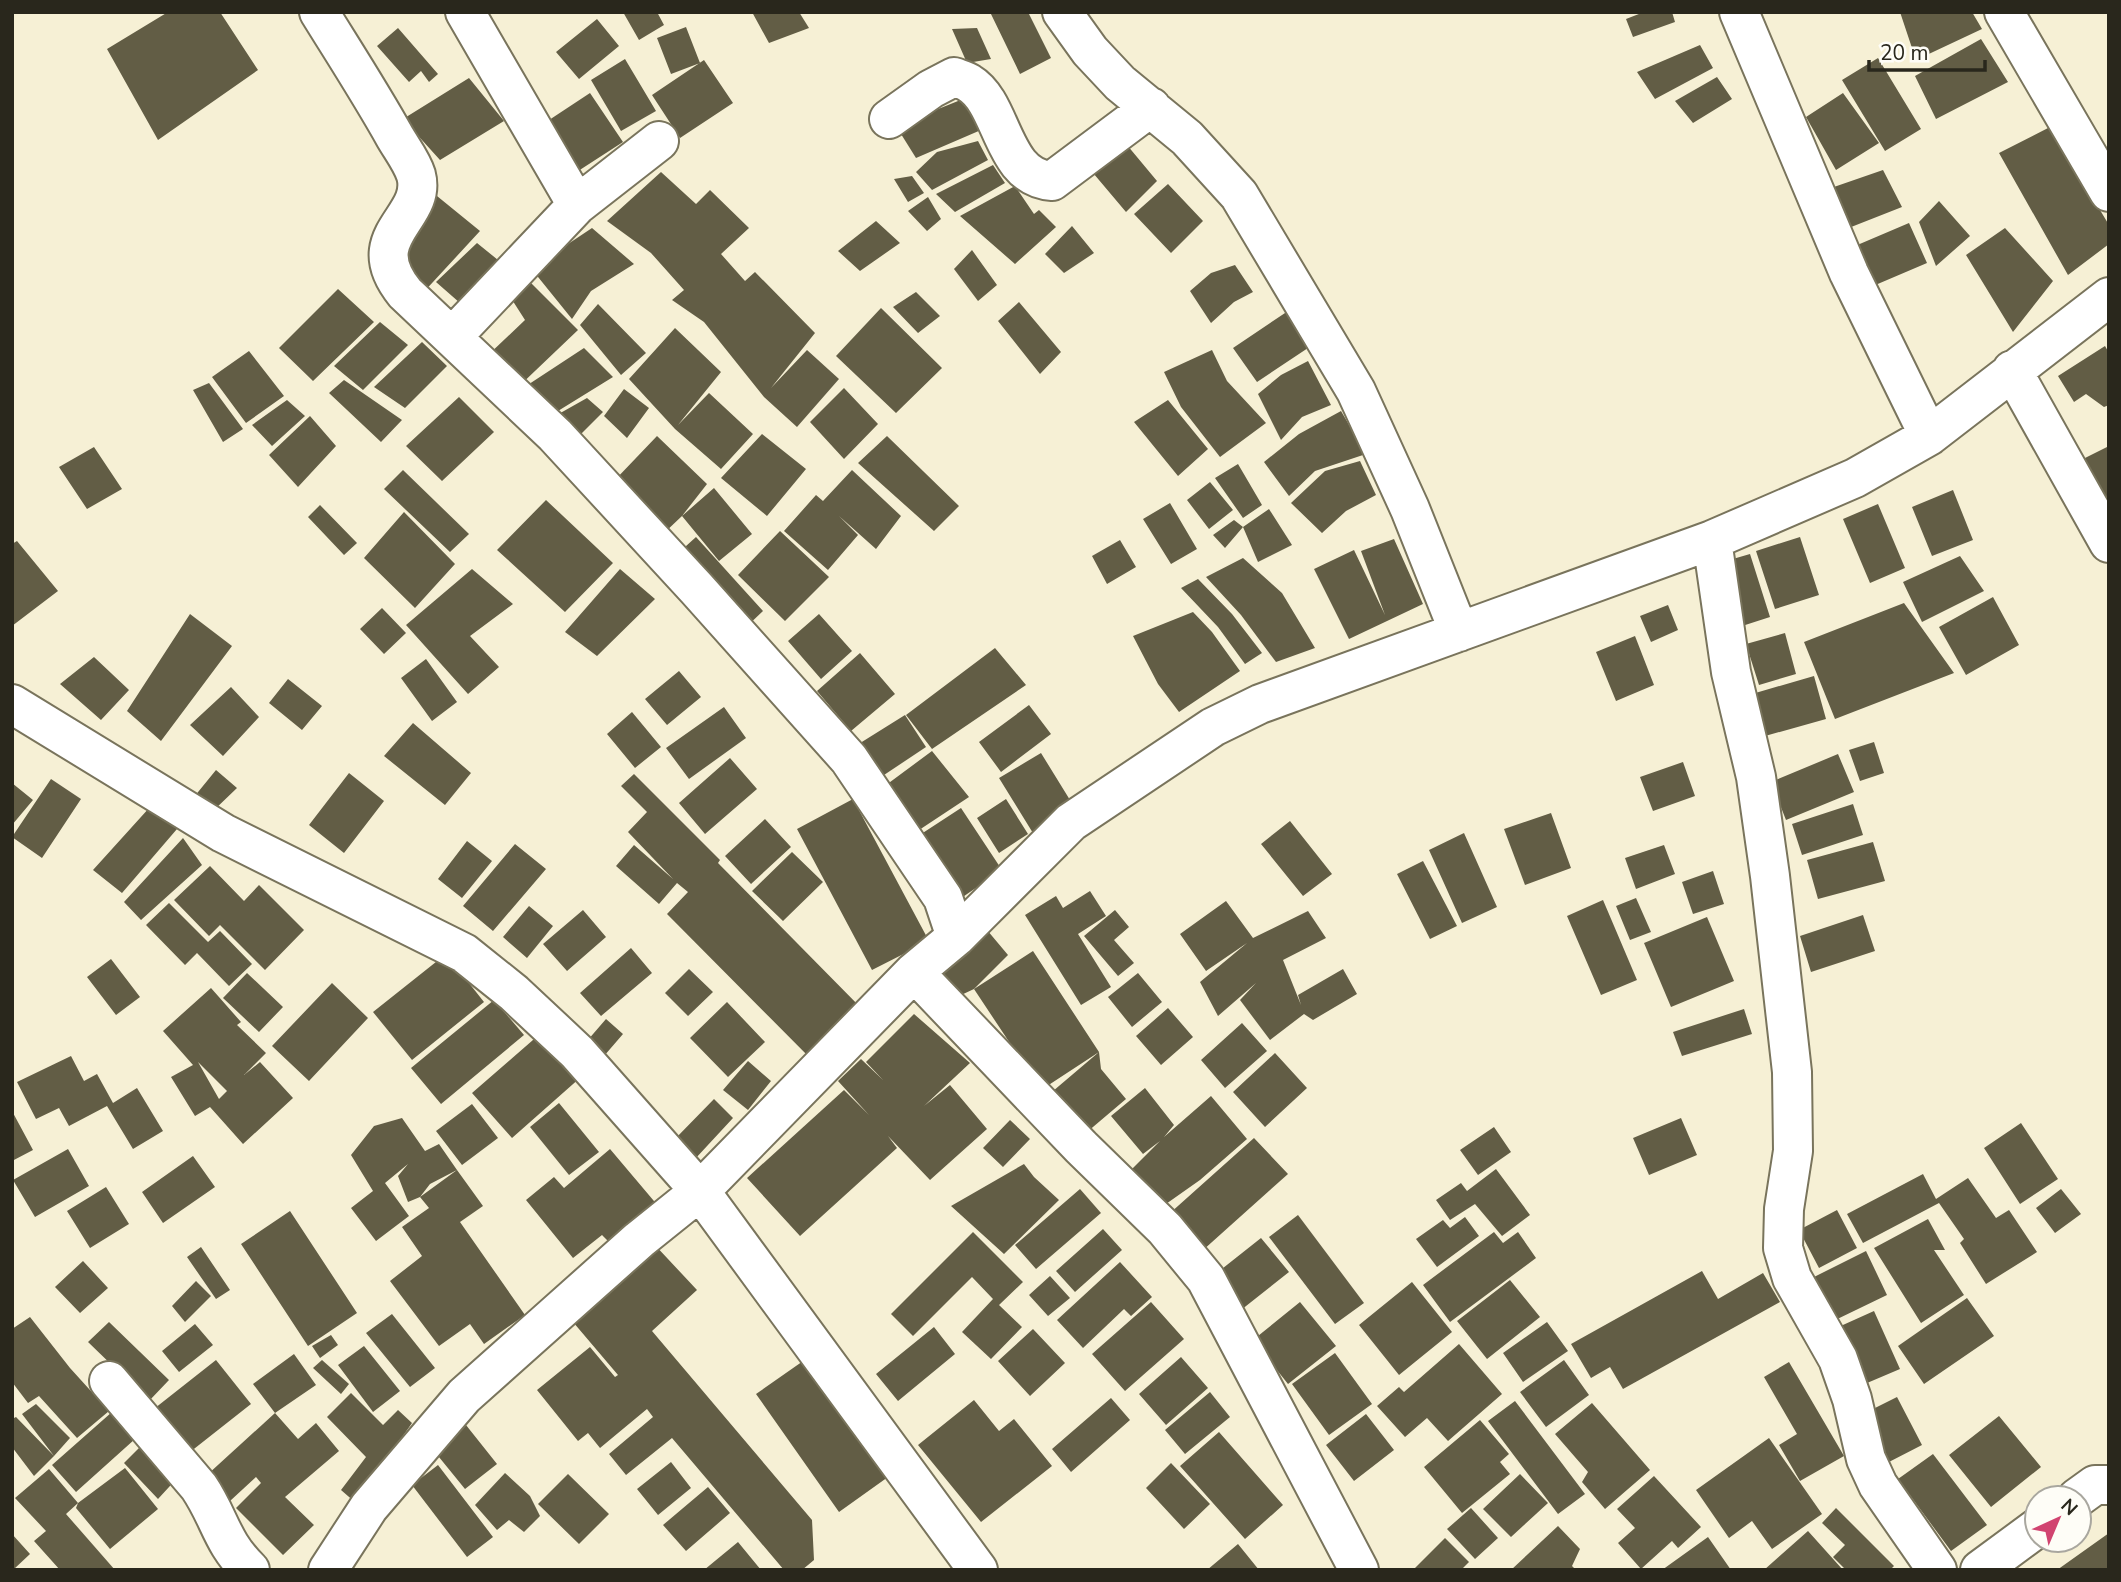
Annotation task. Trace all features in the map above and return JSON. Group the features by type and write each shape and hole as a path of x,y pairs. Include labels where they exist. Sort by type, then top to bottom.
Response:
{"street":[{"path":"318,12 379,108 416,173 418,192 390,240 388,262 395,280 565,445 849,759 943,898 956,937"},
{"path":"465,12 577,205"},
{"path":"1062,12 1090,51 1120,83 1187,138 1239,195 1356,391 1410,509 1459,632"},
{"path":"1739,12 1849,273 1929,436"},
{"path":"2004,12 2109,192"},
{"path":"889,119 931,89 954,77 970,83 981,94 1017,161 1039,180 1052,181 1151,107"},
{"path":"452,337 577,205 659,141"},
{"path":"328,1570 369,1507 464,1396 639,1240 700,1191 914,972 956,937 1071,822 1213,727 1260,704 1712,540 1855,478 1929,436 2012,370 2106,305"},
{"path":"2012,370 2109,543"},
{"path":"1712,540 1731,672 1756,778 1792,1072 1793,1151 1784,1209 1783,1248 1792,1278 1838,1359 1852,1399 1866,1459 1878,1485 1937,1570"},
{"path":"12,704 223,832 464,953 514,993 578,1052 700,1191 978,1570"},
{"path":"914,972 1081,1147 1165,1228 1206,1279 1359,1570"},
{"path":"109,1381 208,1500 228,1546 250,1570"},
{"path":"1980,1570 2023,1538"}],"building":[{"path":"168,12 220,12 258,70 158,140 107,49"},
{"path":"623,12 657,12 664,25 639,40"},
{"path":"752,12 799,12 809,28 769,43"},
{"path":"990,12 1028,12 1051,58 1020,74"},
{"path":"1644,12 1672,12 1675,22 1633,37 1626,19"},
{"path":"1900,12 1972,12 1982,29 1916,60"},
{"path":"597,19 619,46 579,79 556,52"},
{"path":"686,27 700,63 671,74 657,38"},
{"path":"398,28 438,74 429,82 421,71 409,82 377,46"},
{"path":"977,28 991,59 967,63 952,29"},
{"path":"1981,39 2008,82 1936,119 1915,76"},
{"path":"1700,45 1713,68 1655,99 1637,72"},
{"path":"1878,58 1921,129 1885,151 1842,80"},
{"path":"625,59 656,111 621,131 591,80"},
{"path":"704,60 733,103 680,138 652,95"},
{"path":"1717,77 1732,99 1693,123 1675,101"},
{"path":"469,78 504,121 440,160 403,119"},
{"path":"590,93 623,142 572,175 540,126"},
{"path":"1843,93 1879,143 1836,170 1806,117"},
{"path":"963,99 981,130 916,158 896,126"},
{"path":"2050,127 2109,225 2109,244 2068,275 1999,153"},
{"path":"1122,139 1157,181 1126,212 1088,167"},
{"path":"978,141 988,160 932,190 916,172 937,152"},
{"path":"993,165 1005,183 955,212 936,194"},
{"path":"1883,170 1902,207 1841,231 1831,188"},
{"path":"661,172 696,204 710,190 749,228 721,254 745,281 755,272 815,333 771,388 807,350 839,379 797,427 764,397 704,322 672,300 684,290 651,253 607,221"},
{"path":"912,176 924,193 908,202 894,179"},
{"path":"1168,184 1203,221 1171,253 1134,214"},
{"path":"1015,186 1034,214 1039,210 1056,227 1015,264 960,216"},
{"path":"437,196 480,231 421,295 397,246"},
{"path":"928,197 941,219 927,231 908,211"},
{"path":"1939,201 1970,236 1936,266 1919,222"},
{"path":"876,221 900,243 860,271 838,251"},
{"path":"1909,223 1927,263 1873,286 1855,246"},
{"path":"1072,226 1094,253 1064,273 1045,254"},
{"path":"592,228 634,264 591,291 572,319 534,272 553,254"},
{"path":"2005,228 2053,281 2013,332 1966,255"},
{"path":"477,243 498,260 460,303 436,282"},
{"path":"972,250 997,285 978,301 954,269"},
{"path":"1235,265 1253,292 1234,302 1211,323 1190,291 1211,273"},
{"path":"527,279 578,330 514,391 486,357 525,320 509,295"},
{"path":"338,289 374,322 313,381 279,348"},
{"path":"916,292 940,316 918,333 893,307"},
{"path":"1019,302 1061,352 1040,374 998,321"},
{"path":"598,304 646,353 621,375 580,325"},
{"path":"881,308 942,368 896,413 836,356"},
{"path":"1291,309 1314,344 1257,382 1233,348"},
{"path":"380,322 408,345 363,390 334,366"},
{"path":"675,328 721,372 678,425 709,393 753,434 721,469 675,429 629,379"},
{"path":"422,342 447,366 405,408 374,387"},
{"path":"2105,346 2109,353 2109,405 2104,407 2086,394 2074,402 2058,376"},
{"path":"584,348 613,377 545,419 520,390"},
{"path":"1212,350 1227,381 1266,423 1220,457 1181,407 1164,372"},
{"path":"249,351 284,396 246,423 212,377"},
{"path":"1308,361 1331,405 1302,417 1281,440 1258,394 1281,375"},
{"path":"344,380 402,420 381,442 329,393"},
{"path":"209,383 243,429 223,442 193,390"},
{"path":"844,388 878,424 844,459 810,422"},
{"path":"624,389 649,408 627,438 604,416"},
{"path":"459,397 494,432 442,481 406,446"},
{"path":"587,398 603,412 570,445 548,420"},
{"path":"287,400 305,416 272,446 252,425"},
{"path":"1168,400 1208,449 1178,476 1134,422"},
{"path":"1341,411 1366,454 1315,471 1289,496 1264,462 1299,434"},
{"path":"310,416 336,446 298,487 269,455"},
{"path":"762,434 806,469 767,516 721,478"},
{"path":"657,436 707,484 682,516 663,534 614,481"},
{"path":"887,436 959,506 934,531 858,463"},
{"path":"2109,446 2109,500 2095,507 2073,464"},
{"path":"94,447 122,489 87,509 59,467"},
{"path":"1360,461 1376,495 1346,511 1322,533 1291,503 1325,471"},
{"path":"1238,464 1262,505 1243,518 1215,478"},
{"path":"403,470 469,534 450,552 384,489"},
{"path":"852,470 901,516 876,549 839,516 858,535 828,570 784,531 816,495 823,501"},
{"path":"1210,482 1233,510 1209,529 1187,500"},
{"path":"714,488 752,534 719,561 682,516"},
{"path":"1953,490 1973,540 1932,556 1912,507"},
{"path":"546,500 613,563 565,612 497,550"},
{"path":"1170,503 1197,549 1171,564 1143,519"},
{"path":"1878,504 1905,568 1870,583 1843,519"},
{"path":"320,505 357,543 344,555 308,517"},
{"path":"1269,509 1292,545 1258,562 1243,527"},
{"path":"404,512 455,564 415,608 364,558"},
{"path":"1234,520 1243,527 1225,548 1213,535"},
{"path":"780,531 829,577 785,621 738,575"},
{"path":"696,537 763,611 743,630 675,556"},
{"path":"1800,537 1819,595 1775,609 1756,551"},
{"path":"1394,539 1423,604 1349,639 1314,569 1354,550 1385,615 1361,551"},
{"path":"1120,540 1136,567 1107,584 1092,556"},
{"path":"17,541 58,591 12,626 12,544"},
{"path":"1750,554 1770,617 1739,627 1719,563"},
{"path":"1960,556 1984,591 1922,622 1903,582"},
{"path":"1243,558 1282,593 1315,648 1276,662 1241,615 1206,577"},
{"path":"472,569 513,604 470,636 499,667 468,694 406,625"},
{"path":"620,569 655,599 597,656 565,632"},
{"path":"1198,579 1232,614 1262,653 1245,664 1218,627 1181,588"},
{"path":"1993,597 2019,645 1966,675 1939,627"},
{"path":"1904,603 1954,673 1835,719 1804,642"},
{"path":"1668,605 1678,630 1651,642 1640,616"},
{"path":"382,608 406,633 384,654 360,629"},
{"path":"1193,612 1212,632 1240,671 1179,712 1158,684 1133,636"},
{"path":"190,614 232,646 161,741 127,711"},
{"path":"819,614 852,651 821,679 788,641"},
{"path":"1785,633 1796,674 1759,685 1746,644"},
{"path":"1635,636 1654,685 1616,701 1596,652"},
{"path":"995,648 1026,685 932,749 906,715"},
{"path":"860,653 895,694 851,731 817,691"},
{"path":"94,657 129,690 101,720 60,684"},
{"path":"426,659 457,702 432,721 401,678"},
{"path":"679,671 701,697 667,725 645,699"},
{"path":"1814,676 1826,719 1765,736 1752,694"},
{"path":"288,679 322,706 302,730 269,703"},
{"path":"231,687 259,717 223,756 190,725"},
{"path":"1029,705 1051,734 1001,772 979,742"},
{"path":"724,707 746,738 689,779 666,748"},
{"path":"632,712 661,747 635,768 607,734"},
{"path":"905,715 926,747 878,779 857,745"},
{"path":"413,723 471,773 445,805 384,756"},
{"path":"1874,742 1884,773 1860,781 1849,750"},
{"path":"932,751 969,797 910,836 878,791"},
{"path":"1041,753 1078,813 1036,838 999,778"},
{"path":"1838,754 1854,792 1786,820 1771,782"},
{"path":"730,758 757,789 705,834 679,803"},
{"path":"1683,762 1695,796 1653,811 1640,777"},
{"path":"216,770 237,788 212,812 194,797"},
{"path":"349,773 384,801 344,853 309,825"},
{"path":"634,774 867,1014 816,1064 667,914 688,892 677,883 659,904 616,866 634,845 673,879 628,832 647,812 621,786"},
{"path":"51,779 81,799 42,858 12,837"},
{"path":"12,783 33,800 12,825"},
{"path":"853,799 929,941 872,970 797,829"},
{"path":"1006,799 1028,834 999,853 977,818"},
{"path":"1853,804 1863,835 1802,855 1792,824"},
{"path":"150,807 177,829 122,893 93,870"},
{"path":"961,808 1002,870 954,903 912,840"},
{"path":"1551,813 1571,868 1525,885 1504,829"},
{"path":"765,819 791,847 751,884 725,856"},
{"path":"1290,821 1332,874 1303,896 1261,844"},
{"path":"1464,833 1497,907 1462,923 1429,850"},
{"path":"183,838 202,865 141,920 124,902"},
{"path":"467,841 492,861 462,898 438,879"},
{"path":"1873,842 1885,881 1818,899 1807,860"},
{"path":"515,844 546,869 493,931 463,906"},
{"path":"1664,845 1675,874 1636,889 1625,858"},
{"path":"792,852 823,882 783,921 752,891"},
{"path":"1423,861 1457,926 1430,939 1397,874"},
{"path":"210,866 244,901 259,885 304,930 265,970 220,925 209,936 174,900"},
{"path":"1713,871 1724,904 1693,914 1682,882"},
{"path":"1090,891 1106,916 1078,934 1111,987 1081,1005 1025,915 1056,896 1063,908"},
{"path":"1636,898 1651,932 1630,940 1616,906"},
{"path":"1603,900 1637,980 1601,995 1567,916"},
{"path":"1226,901 1253,938 1308,911 1326,938 1283,960 1301,1005 1298,995 1343,969 1357,994 1313,1020 1304,1014 1270,1040 1240,1000 1256,983 1218,1016 1200,982 1247,943 1206,971 1180,934"},
{"path":"169,903 208,942 220,931 252,964 229,986 197,953 185,965 146,925"},
{"path":"529,906 553,926 527,958 503,937"},
{"path":"583,910 606,937 567,971 543,944"},
{"path":"1115,910 1129,927 1114,940 1134,963 1118,976 1084,936"},
{"path":"1863,915 1875,951 1811,972 1800,936"},
{"path":"1707,917 1734,981 1671,1007 1644,943"},
{"path":"987,930 1008,955 974,989 959,996 938,970"},
{"path":"631,948 652,973 601,1016 580,993"},
{"path":"1033,951 1099,1052 1041,1090 974,989"},
{"path":"446,954 484,1002 412,1060 373,1012"},
{"path":"111,959 140,997 116,1015 87,977"},
{"path":"689,969 713,992 688,1016 665,993"},
{"path":"247,973 283,1007 259,1032 223,998"},
{"path":"1138,973 1162,1002 1132,1027 1108,997"},
{"path":"332,983 368,1018 309,1081 272,1046"},
{"path":"211,988 241,1022 237,1025 266,1053 244,1075 260,1062 293,1098 243,1144 210,1107 195,1116 171,1077 193,1065 163,1031","holes":["198,1062 227,1091 219,1099"]},
{"path":"494,1000 524,1035 441,1104 411,1068"},
{"path":"727,1002 765,1042 728,1077 690,1038"},
{"path":"1168,1008 1193,1037 1161,1065 1136,1036"},
{"path":"1744,1009 1752,1034 1682,1056 1673,1032"},
{"path":"914,1014 970,1063 924,1106 950,1085 987,1129 930,1180 888,1136 897,1148 800,1236 747,1178 844,1090 869,1115 838,1081 861,1059 883,1080 866,1062"},
{"path":"606,1019 623,1034 604,1056 587,1041"},
{"path":"1242,1023 1267,1051 1225,1088 1201,1060"},
{"path":"541,1033 581,1077 512,1138 472,1093"},
{"path":"1099,1052 1101,1069 1126,1099 1080,1138 1046,1097"},
{"path":"1275,1053 1307,1088 1265,1127 1233,1092"},
{"path":"71,1056 84,1081 97,1074 113,1103 137,1088 163,1131 133,1149 107,1106 69,1126 59,1108 36,1119 17,1082"},
{"path":"748,1061 771,1081 748,1110 723,1090"},
{"path":"1145,1088 1174,1125 1164,1137 1211,1096 1247,1139 1200,1180 1156,1211 1125,1176 1160,1141 1143,1154 1111,1116"},
{"path":"714,1099 733,1118 695,1159 674,1140"},
{"path":"559,1103 599,1152 569,1175 530,1127"},
{"path":"472,1104 498,1138 462,1165 436,1131"},
{"path":"12,1111 33,1150 12,1161"},
{"path":"402,1118 425,1151 439,1144 457,1170 430,1184 420,1197 408,1202 398,1176 408,1164 385,1183 409,1216 376,1241 351,1208 373,1191 351,1155 374,1126"},
{"path":"1681,1118 1697,1155 1649,1175 1633,1138"},
{"path":"1010,1120 1030,1139 1003,1167 983,1148"},
{"path":"2021,1123 2058,1179 2020,1204 1984,1148"},
{"path":"1494,1127 1511,1152 1478,1175 1460,1150"},
{"path":"1254,1138 1288,1174 1202,1251 1169,1214"},
{"path":"68,1149 89,1186 35,1217 13,1180"},
{"path":"610,1149 659,1207 613,1246 602,1235 573,1258 526,1200 554,1177 564,1188"},
{"path":"193,1156 215,1187 163,1223 142,1192"},
{"path":"1024,1164 1059,1200 1004,1254 951,1206"},
{"path":"1496,1169 1530,1215 1502,1236 1475,1204 1450,1220 1436,1200 1461,1183 1467,1191"},
{"path":"457,1170 483,1206 460,1222 525,1315 484,1344 470,1324 439,1346 390,1281 422,1256 402,1227 429,1208 420,1197"},
{"path":"1923,1174 1936,1199 1968,1178 1996,1218 2009,1210 2037,1252 1986,1284 1960,1243 1964,1239 1939,1203 1863,1243 1847,1214"},
{"path":"106,1187 129,1224 90,1248 67,1211"},
{"path":"1080,1189 1101,1213 1036,1269 1015,1245"},
{"path":"2061,1189 2081,1214 2055,1233 2036,1208"},
{"path":"1837,1210 1857,1248 1819,1268 1799,1230"},
{"path":"290,1211 357,1313 308,1346 241,1244"},
{"path":"1298,1215 1364,1303 1335,1324 1269,1237"},
{"path":"1465,1217 1479,1236 1437,1267 1416,1239 1443,1220 1450,1228"},
{"path":"1928,1219 1945,1250 1934,1250 1964,1295 1921,1323 1874,1248"},
{"path":"1103,1229 1122,1250 1075,1292 1056,1271"},
{"path":"973,1232 1023,1282 999,1305 1022,1327 991,1359 962,1332 993,1299 972,1277 913,1336 891,1314"},
{"path":"1494,1232 1503,1243 1518,1232 1536,1258 1450,1322 1423,1285"},
{"path":"1261,1238 1289,1272 1241,1310 1213,1276"},
{"path":"653,1243 697,1290 652,1331 812,1520 814,1560 802,1570 784,1570 672,1438 626,1475 609,1454 653,1417 647,1409 600,1448 588,1433 578,1441 537,1390 590,1347 615,1377 618,1375 573,1322"},
{"path":"201,1247 230,1290 216,1299 187,1257"},
{"path":"1866,1251 1887,1295 1827,1324 1806,1281"},
{"path":"83,1261 108,1288 80,1313 55,1287"},
{"path":"1120,1262 1152,1297 1131,1316 1124,1309 1083,1348 1057,1320"},
{"path":"1702,1271 1718,1299 1763,1273 1780,1302 1623,1389 1610,1367 1591,1378 1571,1344"},
{"path":"1050,1276 1070,1298 1048,1316 1029,1295"},
{"path":"1510,1280 1540,1317 1487,1359 1457,1321"},
{"path":"196,1281 211,1296 185,1322 172,1306"},
{"path":"1412,1282 1452,1332 1399,1375 1359,1325"},
{"path":"1967,1298 1994,1336 1924,1384 1898,1346"},
{"path":"1151,1302 1184,1339 1125,1391 1092,1354"},
{"path":"1300,1302 1336,1346 1288,1384 1253,1340"},
{"path":"1874,1311 1900,1369 1860,1386 1834,1329"},
{"path":"392,1314 435,1368 410,1387 366,1333"},
{"path":"30,1317 70,1368 109,1411 77,1438 39,1396 28,1403 12,1382 12,1329"},
{"path":"109,1322 169,1380 149,1401 88,1342"},
{"path":"1547,1322 1568,1351 1523,1382 1503,1353"},
{"path":"195,1324 213,1345 179,1372 162,1351"},
{"path":"934,1327 955,1354 898,1401 876,1374"},
{"path":"1033,1329 1065,1363 1030,1396 998,1361"},
{"path":"331,1335 338,1345 320,1358 312,1346"},
{"path":"1459,1344 1502,1394 1448,1441 1427,1418 1405,1437 1377,1406 1399,1387 1404,1392"},
{"path":"364,1346 400,1391 373,1412 338,1365"},
{"path":"1335,1353 1372,1404 1329,1435 1292,1384"},
{"path":"294,1354 316,1385 275,1413 253,1384"},
{"path":"1181,1357 1208,1388 1166,1425 1139,1394"},
{"path":"806,1359 888,1477 839,1512 756,1394"},
{"path":"216,1360 251,1404 185,1456 150,1412"},
{"path":"322,1360 349,1384 341,1394 313,1368"},
{"path":"1564,1360 1589,1395 1546,1427 1520,1392"},
{"path":"1789,1362 1844,1456 1800,1481 1779,1445 1797,1434 1764,1377"},
{"path":"1210,1392 1230,1417 1185,1454 1165,1430"},
{"path":"351,1393 383,1425 398,1410 412,1423 356,1503 341,1490 366,1457 327,1417"},
{"path":"1897,1397 1922,1445 1887,1463 1863,1414"},
{"path":"1111,1398 1130,1420 1071,1472 1052,1449"},
{"path":"974,1400 999,1431 1014,1419 1052,1466 981,1522 918,1445"},
{"path":"1515,1401 1585,1494 1558,1514 1488,1421"},
{"path":"1592,1403 1650,1470 1605,1509 1582,1482 1588,1472 1555,1434"},
{"path":"36,1404 70,1438 54,1456 22,1414"},
{"path":"112,1412 135,1439 76,1492 52,1465"},
{"path":"275,1413 298,1439 316,1423 339,1451 285,1497 314,1525 283,1555 236,1508 261,1483 256,1477 230,1501 207,1475"},
{"path":"1366,1414 1394,1450 1354,1481 1326,1445"},
{"path":"1999,1416 2041,1467 1991,1507 1949,1455"},
{"path":"16,1417 54,1456 34,1476 12,1447 12,1419"},
{"path":"462,1420 497,1464 465,1489 430,1446"},
{"path":"1480,1420 1509,1454 1500,1462 1510,1474 1462,1513 1424,1467"},
{"path":"1219,1432 1283,1505 1245,1539 1180,1466"},
{"path":"1769,1438 1822,1514 1772,1549 1752,1521 1729,1538 1696,1490"},
{"path":"144,1443 180,1475 158,1499 124,1463"},
{"path":"1933,1454 1987,1525 1951,1551 1898,1479"},
{"path":"671,1462 691,1488 658,1515 637,1489"},
{"path":"1171,1463 1210,1504 1184,1529 1146,1488"},
{"path":"438,1465 493,1537 467,1557 412,1485"},
{"path":"125,1468 158,1509 110,1549 76,1508 78,1503"},
{"path":"49,1469 78,1503 66,1514 115,1570 60,1570 34,1541 46,1531 15,1498"},
{"path":"505,1473 530,1496 540,1516 524,1532 509,1520 497,1530 475,1505"},
{"path":"568,1474 609,1514 579,1544 538,1504"},
{"path":"1520,1474 1548,1503 1511,1537 1483,1509"},
{"path":"1654,1476 1701,1527 1678,1548 1672,1541 1641,1569 1618,1543 1635,1528 1617,1509"},
{"path":"708,1487 730,1513 686,1551 663,1525"},
{"path":"1471,1508 1498,1538 1475,1559 1447,1529"},
{"path":"1836,1508 1894,1566 1890,1570 1846,1570 1833,1557 1845,1545 1822,1523"},
{"path":"1558,1526 1580,1549 1572,1566 1576,1570 1511,1570"},
{"path":"1808,1531 1843,1570 1764,1570"},
{"path":"2109,1533 2109,1570 2057,1570 2079,1554 2093,1554 2093,1544"},
{"path":"12,1534 30,1554 13,1570 12,1570"},
{"path":"1708,1537 1731,1570 1662,1570"},
{"path":"1445,1538 1469,1562 1461,1570 1413,1570"},
{"path":"738,1542 761,1570 704,1570"},
{"path":"1238,1544 1259,1570 1207,1570"}]}
